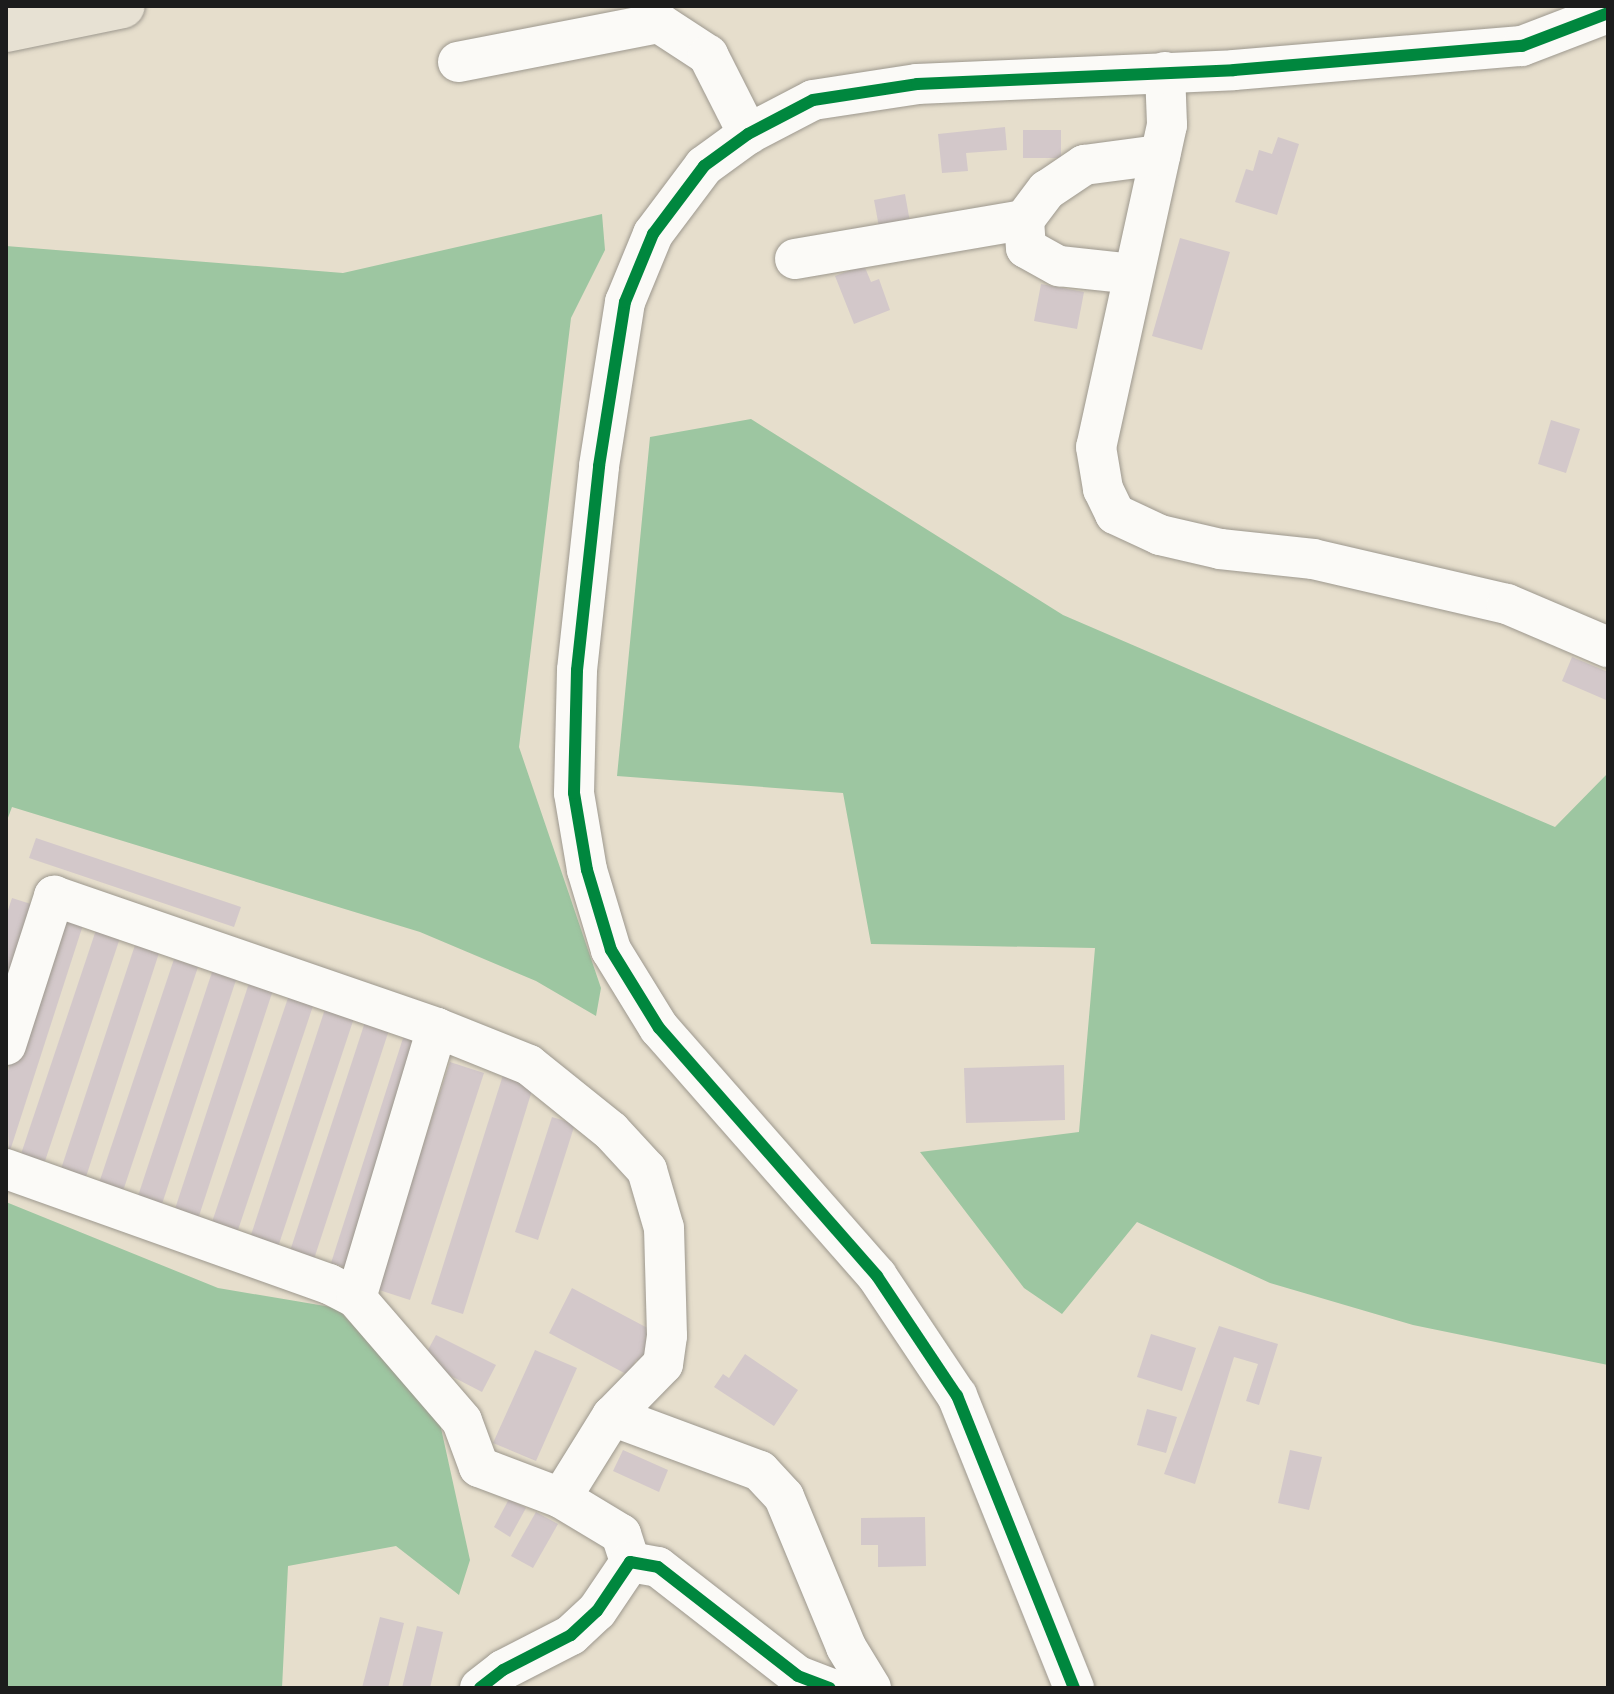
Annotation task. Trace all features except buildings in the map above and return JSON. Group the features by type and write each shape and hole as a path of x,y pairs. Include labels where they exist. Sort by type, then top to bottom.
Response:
{"highway":[{"path":"6,30 123,6"}],"street":[{"path":"1074,1688 957,1396 877,1276 659,1028 611,950 587,870 574,793 577,670 599,466 625,302 653,234 704,166 748,134 813,100 917,84 1165,72 1522,46 1608,13"},
{"path":"458,62 659,23 708,55 748,134"},
{"path":"1165,72 1167,125 1096,447 1103,489 1115,514 1160,535 1220,549 1313,559 1507,604 1608,647"},
{"path":"1133,274 1059,266 1026,248 1024,220 1047,190 1084,165 1160,155"},
{"path":"795,259 1024,220"},
{"path":"6,1045 54,896 437,1028 529,1065 611,1131 647,1170 664,1228 667,1336 663,1364 612,1416 561,1498"},
{"path":"356,1298 437,1028"},
{"path":"6,1169 329,1284 356,1298 462,1421 479,1467 561,1498 621,1534 630,1562"},
{"path":"612,1416 760,1471 784,1497 846,1647 871,1688"},
{"path":"480,1688 503,1670 571,1635 597,1611 630,1562"},
{"path":"630,1562 658,1567 798,1676 830,1688"}],"green space":[{"path":"602,214 605,250 571,318 519,747 601,988 596,1016 536,981 420,932 12,807 6,823 6,246 343,273"},
{"path":"751,419 1063,615 1555,827 1608,773 1608,1365 1413,1325 1270,1283 1137,1222 1062,1314 1024,1288 920,1152 1079,1132 1095,948 871,944 843,793 617,776 650,437"},
{"path":"6,1202 218,1288 337,1308 439,1419 470,1560 459,1595 396,1546 288,1566 282,1688 6,1688"}],"cycle path":[{"path":"1074,1688 957,1396 877,1276 659,1028 611,950 587,870 574,793 577,670 599,466 625,302 653,234 704,166 748,134 813,100 917,84 1234,70 1522,46 1608,13"},
{"path":"480,1688 503,1670 571,1635 597,1611 630,1562 658,1567 798,1676 830,1688"}]}
